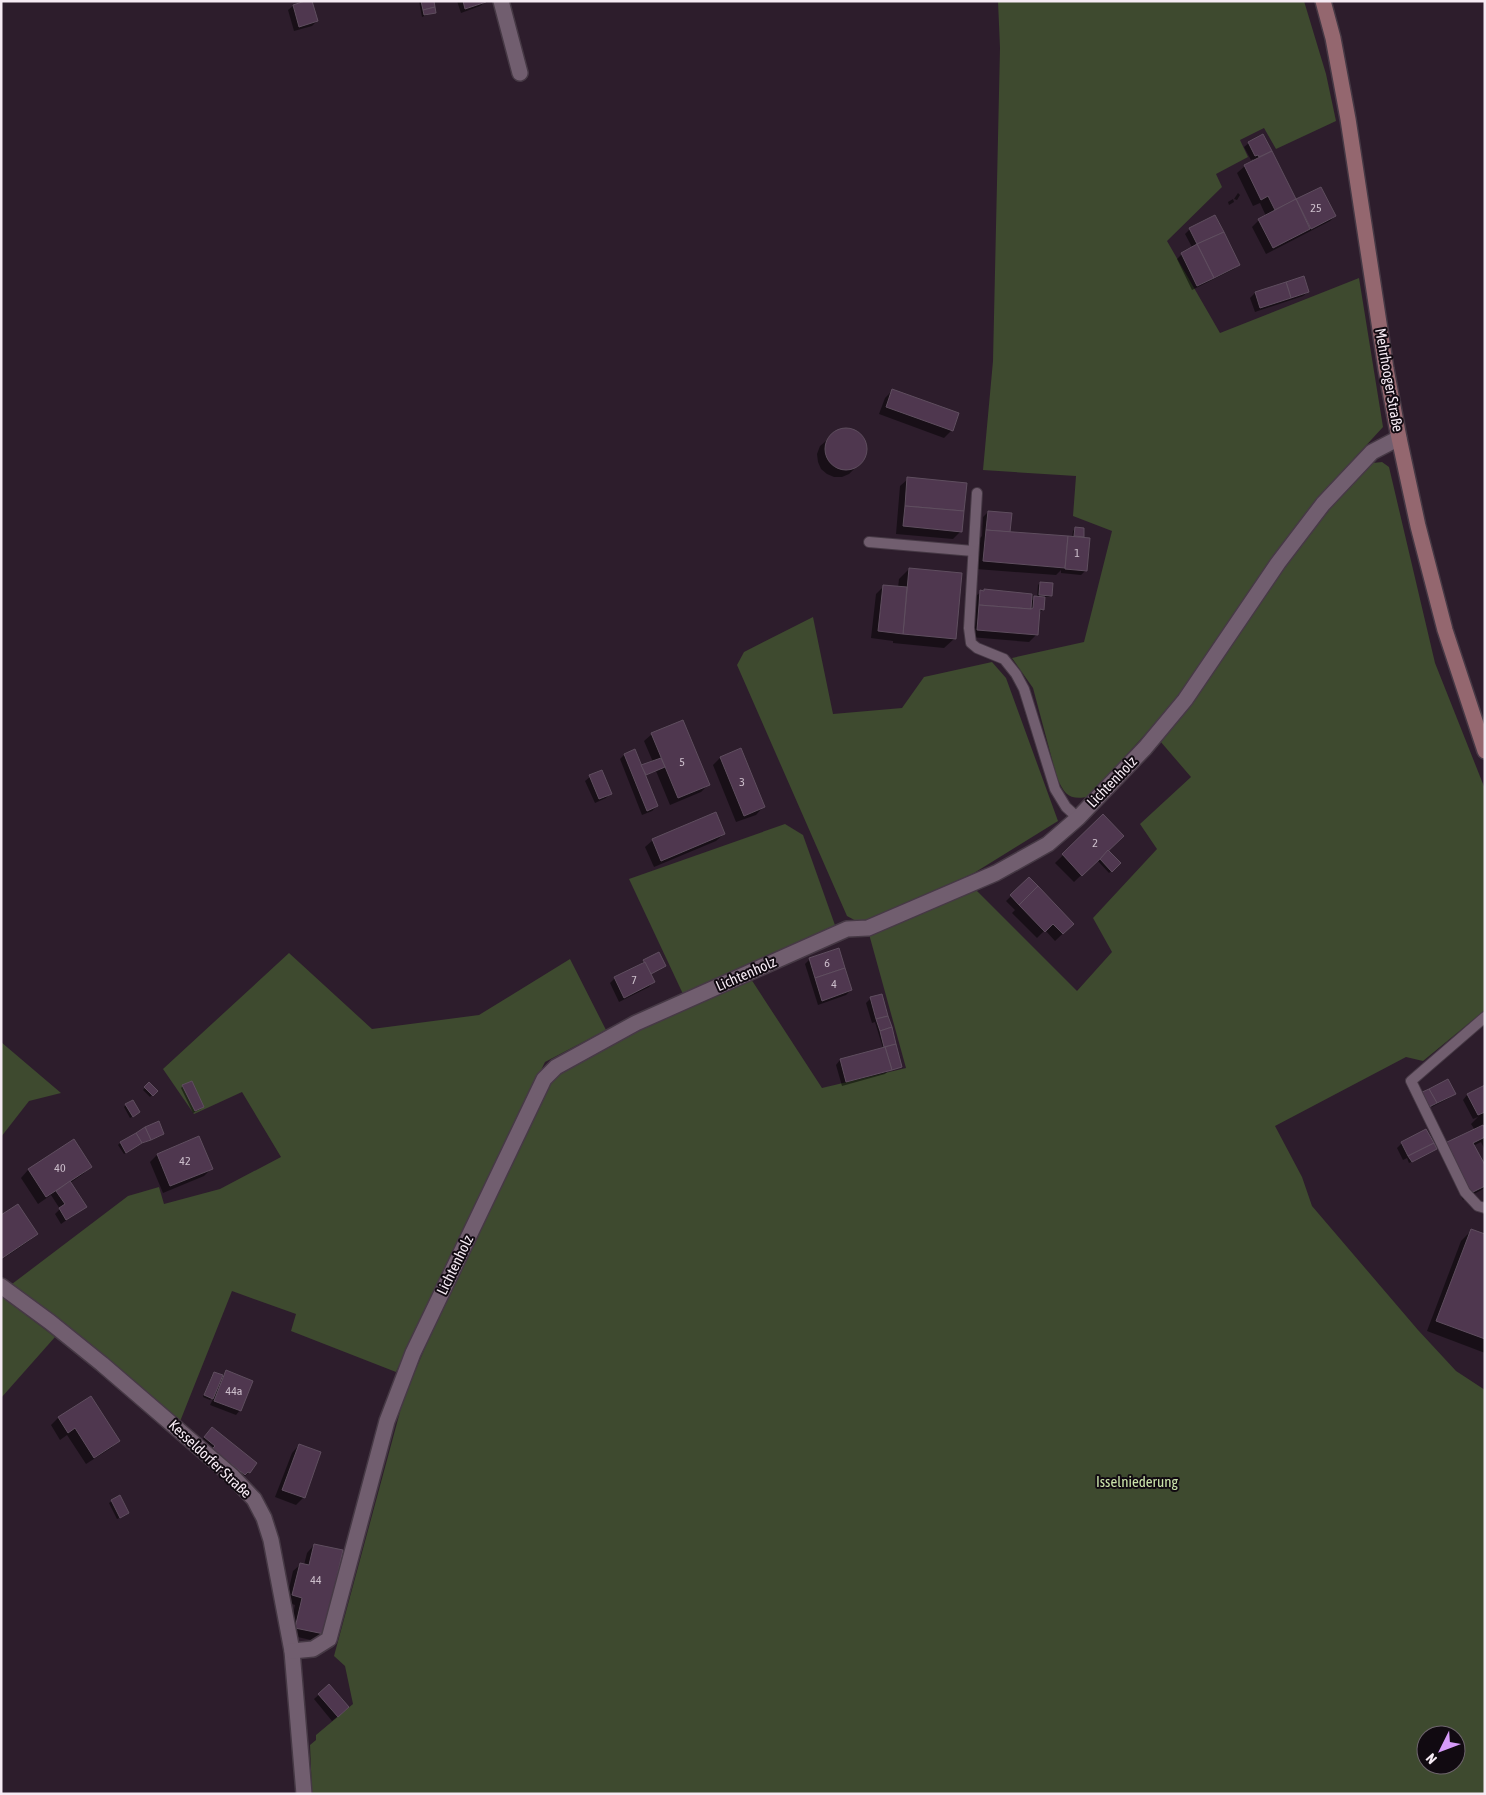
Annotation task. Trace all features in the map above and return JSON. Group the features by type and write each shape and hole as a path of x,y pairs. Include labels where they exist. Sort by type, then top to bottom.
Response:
{"main road":[{"name":"Mehrhooger Straße","path":"1323,1 1333,38 1348,119 1386,369 1418,526 1445,630 1485,751"}],"street":[{"path":"501,1 520,73"},
{"name":"Lichtenholz","path":"292,1651 313,1649 329,1639 387,1421 413,1353 544,1079 556,1067 636,1023 847,928 868,928 996,873 1048,844 1078,818 1145,748 1184,700 1278,562 1323,504 1372,452 1399,438"},
{"name":"Kesseldorfer Straße","path":"1,1286 102,1364 232,1476 254,1499 264,1518 271,1540 292,1651 304,1794"}],"lane":[{"path":"977,493 969,628 971,644 1004,659 1016,674 1024,689 1055,789 1066,807 1078,818"},
{"path":"868,542 974,551"},
{"path":"1485,1017 1411,1081 1465,1192 1478,1206 1485,1208"}],"green space":[{"path":"998,1 1304,1 1326,74 1336,121 1276,149 1264,128 1240,140 1248,157 1216,174 1222,187 1167,241 1220,333 1359,278 1383,427 1338,476 1265,569 1182,694 1088,797 1082,798 1068,795 1057,778 1033,688 1012,658 1084,642 1112,531 1073,516 1076,476 983,470 993,361 1000,48"},
{"name":"Isselniederung","path":"1382,462 1389,467 1435,663 1485,789 1485,1010 1423,1061 1406,1057 1275,1126 1302,1177 1312,1206 1418,1330 1456,1371 1485,1390 1485,1794 312,1794 310,1745 316,1740 316,1735 353,1704 345,1666 334,1656 404,1397 453,1282 543,1092 555,1075 660,1017 751,979 822,1088 906,1068 869,934 974,888 1077,991 1112,952 1093,918 1157,849 1140,824 1191,777 1160,741 1299,547 1356,477 1373,463"},
{"path":"813,617 833,714 902,708 924,677 992,662 1006,678 1058,821 974,873 860,923 847,916 737,665 744,652"},
{"path":"785,824 803,835 836,928 683,994 629,879"},
{"path":"289,953 372,1029 479,1015 570,959 606,1030 545,1062 396,1372 291,1331 296,1314 232,1291 179,1424 12,1284 128,1196 159,1187 164,1204 220,1189 281,1157 242,1092 194,1114 163,1069"},
{"path":"1,1042 61,1093 29,1101 1,1137"},
{"path":"1,1296 55,1337 1,1398"}],"building":[{"path":"312,1 318,21 299,27 293,5"},
{"path":"421,1 434,1 435,7 423,10"},
{"path":"463,1 486,1 486,2 465,9"},
{"path":"435,7 436,13 424,15 423,10"},
{"path":"1263,134 1272,151 1259,157 1258,155 1255,156 1248,142"},
{"path":"1272,151 1296,199 1275,210 1268,196 1261,200 1244,165"},
{"path":"1321,187 1336,216 1311,229 1296,199"},
{"path":"1296,199 1310,229 1273,248 1258,219"},
{"path":"1215,215 1224,232 1197,244 1189,228"},
{"path":"1224,232 1240,265 1214,278 1197,244"},
{"path":"1197,244 1214,278 1197,286 1181,253"},
{"path":"1304,276 1309,292 1291,298 1286,282"},
{"path":"1286,282 1291,298 1260,308 1255,292"},
{"path":"892,389 959,413 953,431 886,407"},
{"path":"850,428 858,431 864,437 867,449 864,461 858,467 842,470 834,467 828,461 825,445 828,437 834,431"},
{"path":"907,477 967,483 964,511 905,506"},
{"path":"905,506 964,511 962,532 903,526"},
{"path":"988,511 1012,513 1010,532 986,530"},
{"path":"1075,527 1084,528 1084,537 1074,536"},
{"path":"986,530 1068,536 1065,568 983,561"},
{"path":"1068,536 1090,538 1087,571 1065,569"},
{"path":"909,568 962,573 956,639 903,634"},
{"path":"1040,582 1053,583 1052,596 1039,595"},
{"path":"883,585 907,587 903,634 878,631"},
{"path":"984,589 1032,594 1031,609 979,605 980,590 984,591"},
{"path":"1034,596 1045,597 1044,610 1040,609 1038,635 977,630 979,605 1031,609 1033,608"},
{"path":"683,720 710,785 678,798 651,733"},
{"path":"741,748 765,807 744,816 720,757"},
{"path":"635,749 658,806 647,811 624,754"},
{"path":"661,758 665,767 646,775 641,765"},
{"path":"602,770 612,794 599,799 589,775"},
{"path":"716,812 725,834 661,861 652,839"},
{"path":"1103,814 1124,836 1082,876 1062,854"},
{"path":"1108,850 1121,863 1112,872 1100,859"},
{"path":"1029,877 1038,886 1019,905 1010,895"},
{"path":"1038,886 1074,924 1063,934 1053,924 1045,932 1019,905"},
{"path":"839,948 845,968 815,978 809,958"},
{"path":"659,952 666,966 651,974 643,960"},
{"path":"645,962 655,982 624,998 614,977"},
{"path":"845,968 852,990 822,1001 815,978"},
{"path":"882,994 888,1016 876,1019 870,997"},
{"path":"888,1016 892,1027 880,1031 876,1019"},
{"path":"892,1027 896,1044 884,1047 880,1031"},
{"path":"896,1044 902,1067 892,1070 885,1047"},
{"path":"885,1047 892,1070 846,1082 840,1059"},
{"path":"1448,1079 1456,1094 1437,1103 1429,1089"},
{"path":"192,1081 204,1107 195,1111 182,1085"},
{"path":"149,1082 158,1091 153,1096 144,1087"},
{"path":"1485,1085 1485,1112 1478,1115 1467,1094"},
{"path":"1429,1089 1437,1103 1427,1108 1420,1093"},
{"path":"133,1100 140,1112 133,1117 125,1104"},
{"path":"159,1121 164,1134 151,1140 145,1127"},
{"path":"1483,1125 1485,1137 1473,1143 1485,1165 1485,1186 1471,1193 1445,1143"},
{"path":"145,1127 151,1140 142,1143 136,1133"},
{"path":"1426,1129 1434,1143 1408,1156 1401,1142"},
{"path":"136,1133 142,1143 126,1153 120,1142"},
{"path":"199,1136 213,1169 170,1186 157,1154"},
{"path":"74,1139 92,1167 46,1197 28,1169"},
{"path":"1434,1143 1437,1149 1412,1162 1408,1156"},
{"path":"70,1181 87,1207 66,1220 59,1208 65,1204 56,1191"},
{"path":"18,1204 38,1234 1,1259 1,1215"},
{"path":"1471,1229 1485,1234 1485,1339 1436,1321"},
{"path":"226,1370 253,1381 241,1411 214,1401"},
{"path":"214,1372 223,1375 213,1399 204,1395"},
{"path":"91,1396 120,1441 94,1458 75,1428 68,1433 58,1417"},
{"path":"212,1427 257,1463 250,1473 248,1472 245,1475 212,1449 215,1446 204,1437"},
{"path":"299,1444 321,1452 305,1498 282,1490"},
{"path":"120,1495 129,1513 120,1518 111,1500"},
{"path":"314,1544 343,1550 324,1634 295,1628 302,1598 292,1595 300,1563 309,1565"},
{"path":"329,1684 349,1707 338,1717 318,1694"}]}
